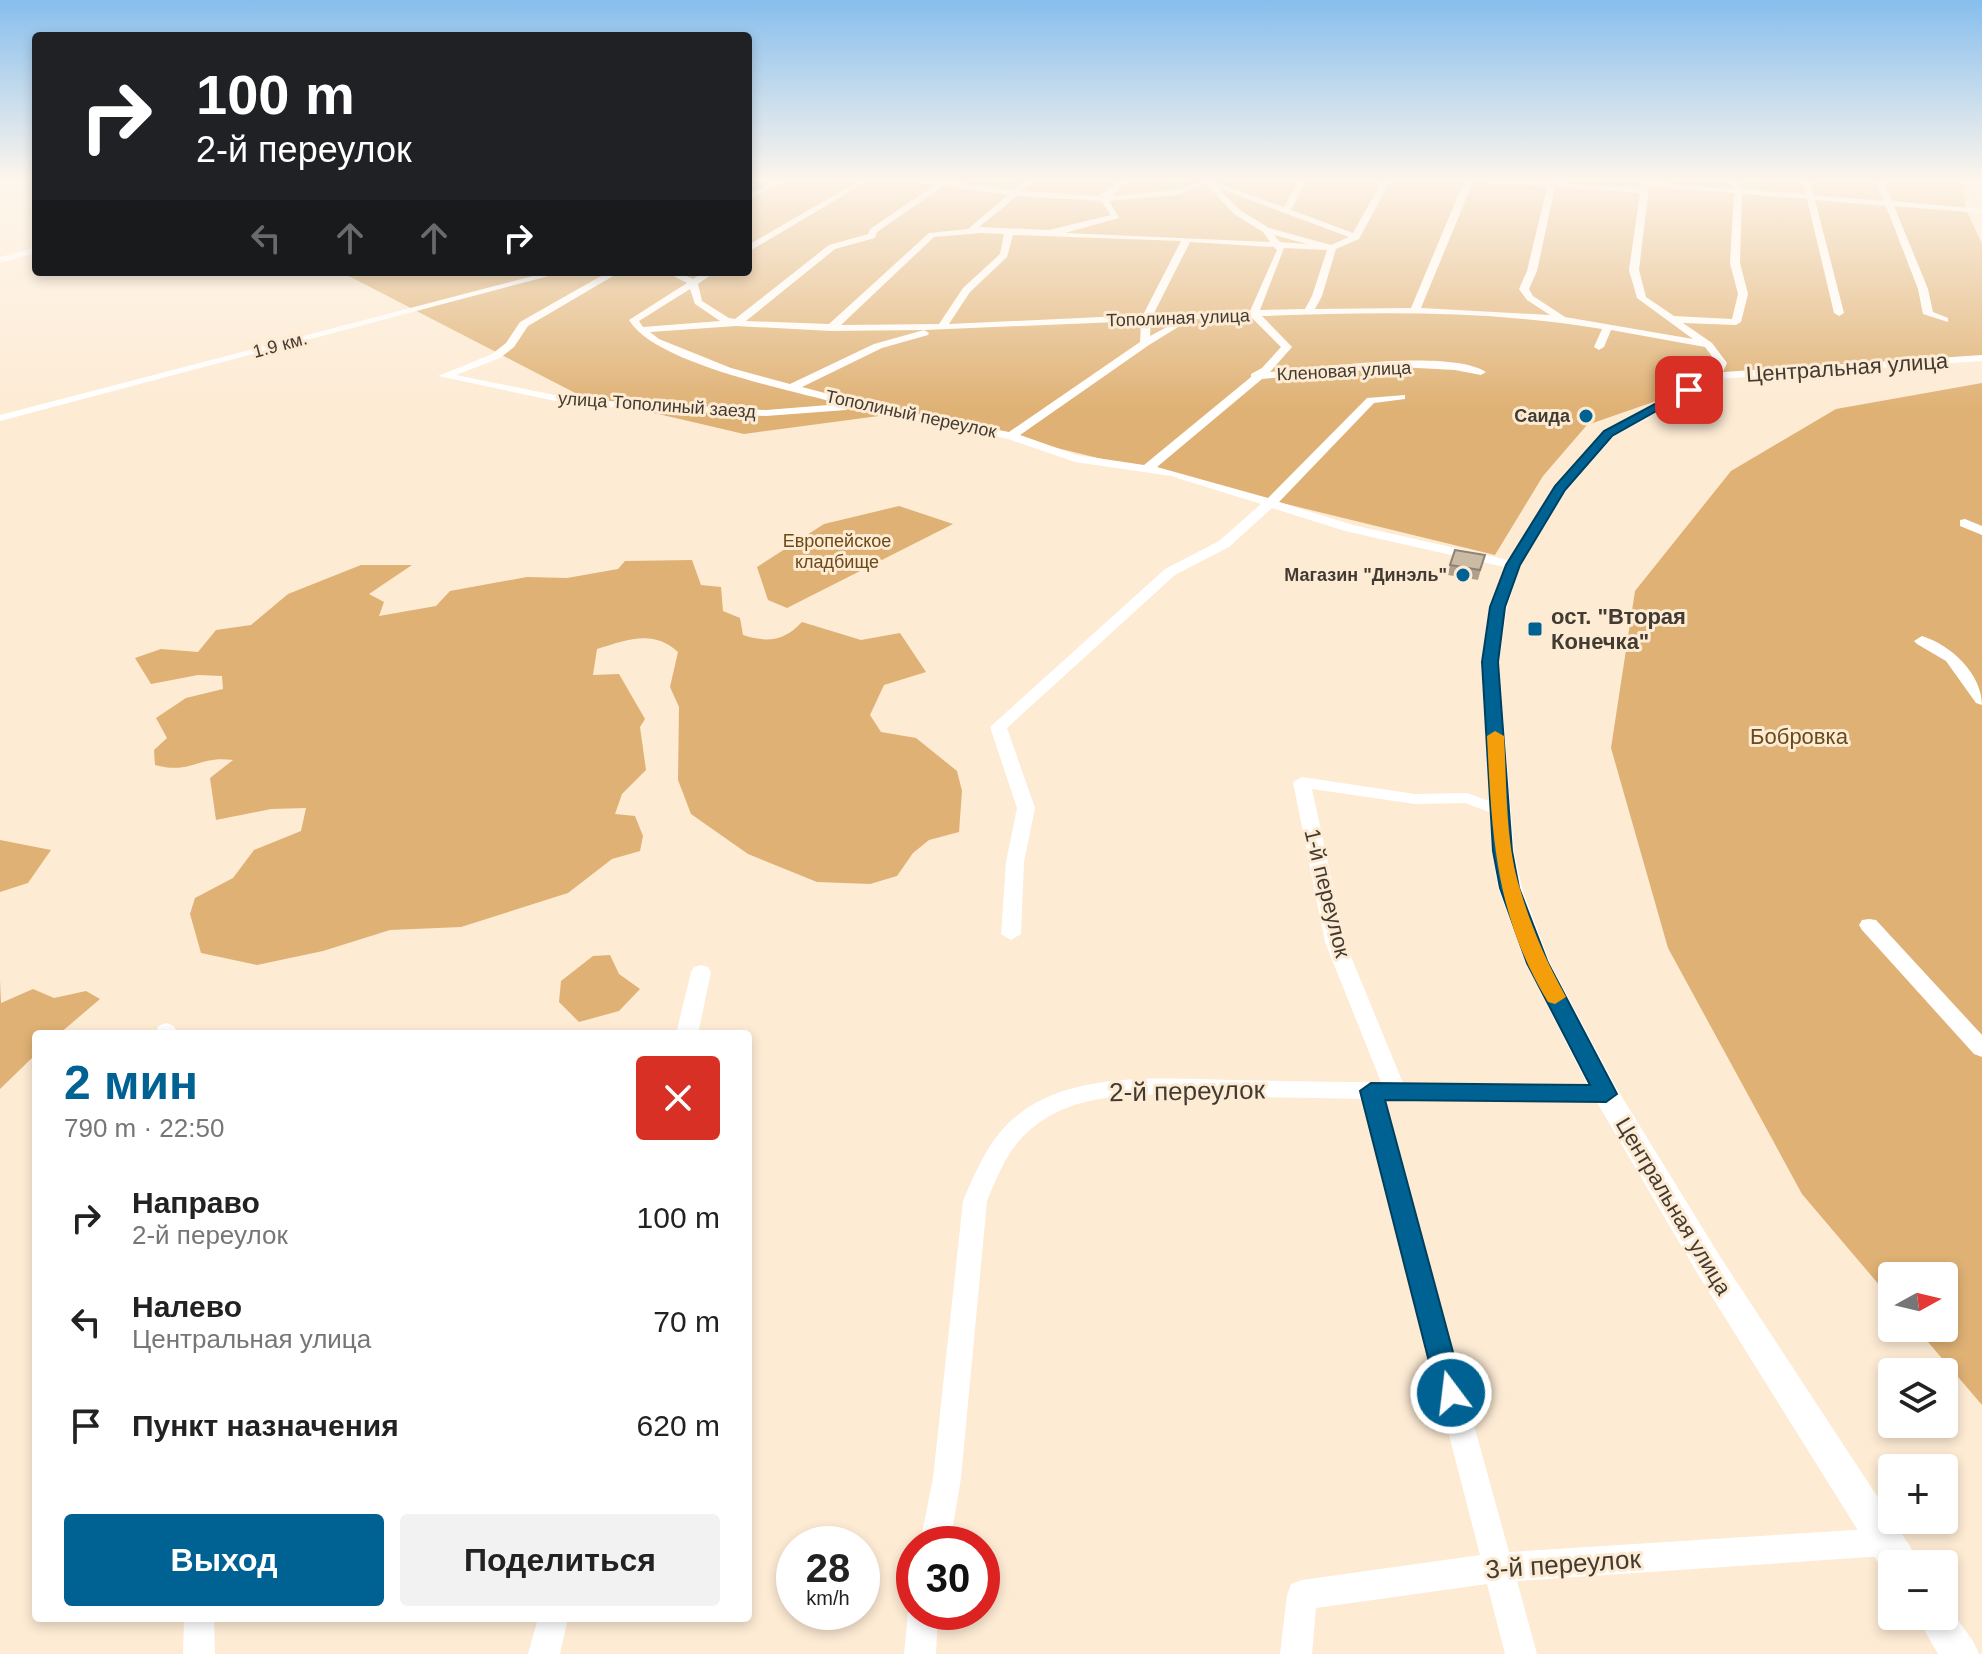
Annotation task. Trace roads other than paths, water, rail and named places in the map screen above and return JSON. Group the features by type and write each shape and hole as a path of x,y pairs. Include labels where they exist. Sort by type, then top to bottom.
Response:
{"street":[{"path":"703,276 634,320 640,330 737,323 821,256"},
{"path":"831,328 909,256"},
{"path":"942,327 966,290 1003,256"},
{"path":"1145,343 1146,319 1178,256"},
{"path":"1148,468 1255,376 1266,370 1287,347 1255,315 1279,256"},
{"path":"1308,312 1317,296 1329,256"},
{"path":"1415,311 1438,256"},
{"path":"1535,256 1524,289 1530,298 1562,319"},
{"path":"1636,256 1634,270 1642,298 1708,345 1722,363 1716,376"},
{"path":"1670,319 1736,322 1737,304 1743,294 1735,256"},
{"path":"1826,256 1839,313"},
{"path":"1910,256 1923,289 1928,314 1944,320"},
{"name":"1.9 км.","path":"0,418 544,276"},
{"name":"улица Тополиный заезд","path":"608,276 524,324 517,330 513,342 494,358 443,376 574,402 766,413 830,407 873,409"},
{"name":"Тополиная улица","path":"680,276 693,282 698,302 726,321 737,323 831,328 942,327 1308,312 1415,311 1562,319 1708,345"},
{"name":"Тополиный переулок","path":"640,330 686,356 792,387 873,409 1011,436 1145,343 1193,316"},
{"path":"1599,347 1608,326"},
{"name":"Тополиный переулок","path":"792,387 878,346 942,327"},
{"path":"831,328 862,333 878,346"},
{"name":"Центральная улица","path":"1891,1550 1710,1267 1606,1094 1538,963 1510,888 1500,811 1490,662 1498,607 1513,565 1560,489 1608,434 1716,376 1982,358"},
{"name":"Кленовая улица","path":"1255,376 1366,366 1463,367 1481,372"},
{"name":"Кленовая улица","path":"1268,501 1286,489 1371,400 1401,397"},
{"path":"1011,436 1075,458 1148,468 1268,501 1350,528 1513,565"},
{"path":"1011,934 1015,862 1026,808 998,727 1170,572 1224,544 1268,501"},
{"path":"1965,523 1982,531"},
{"path":"1922,641 1951,658 1982,700"},
{"name":"1-й переулок","path":"1500,811 1467,798 1415,799 1302,782 1335,942 1384,1092 1496,1568 1521,1654"},
{"path":"1869,925 1982,1049"},
{"path":"688,1030 701,972"},
{"name":"2-й переулок","path":"938,1526 947,1478 975,1201 988,1164 1013,1131 1064,1098 1125,1087 1606,1094"},
{"name":"3-й переулок","path":"1296,1654 1302,1595 1496,1568 1878,1554"},
{"path":"199,1622 199,1654"},
{"path":"544,1654 552,1622"},
{"path":"920,1654 922,1630"},
{"path":"1944,1630 1960,1654"}],"place":[{"name":"Саида","path":"1586,416"},
{"name":"Магазин \"Динэль\"","path":"1463,575"},
{"name":"ост. \"Вторая Конечка\"","path":"1535,629"}],"park label":[{"name":"Европейское кладбище","path":"837,551"},
{"name":"Бобровка","path":"1799,736"}]}
